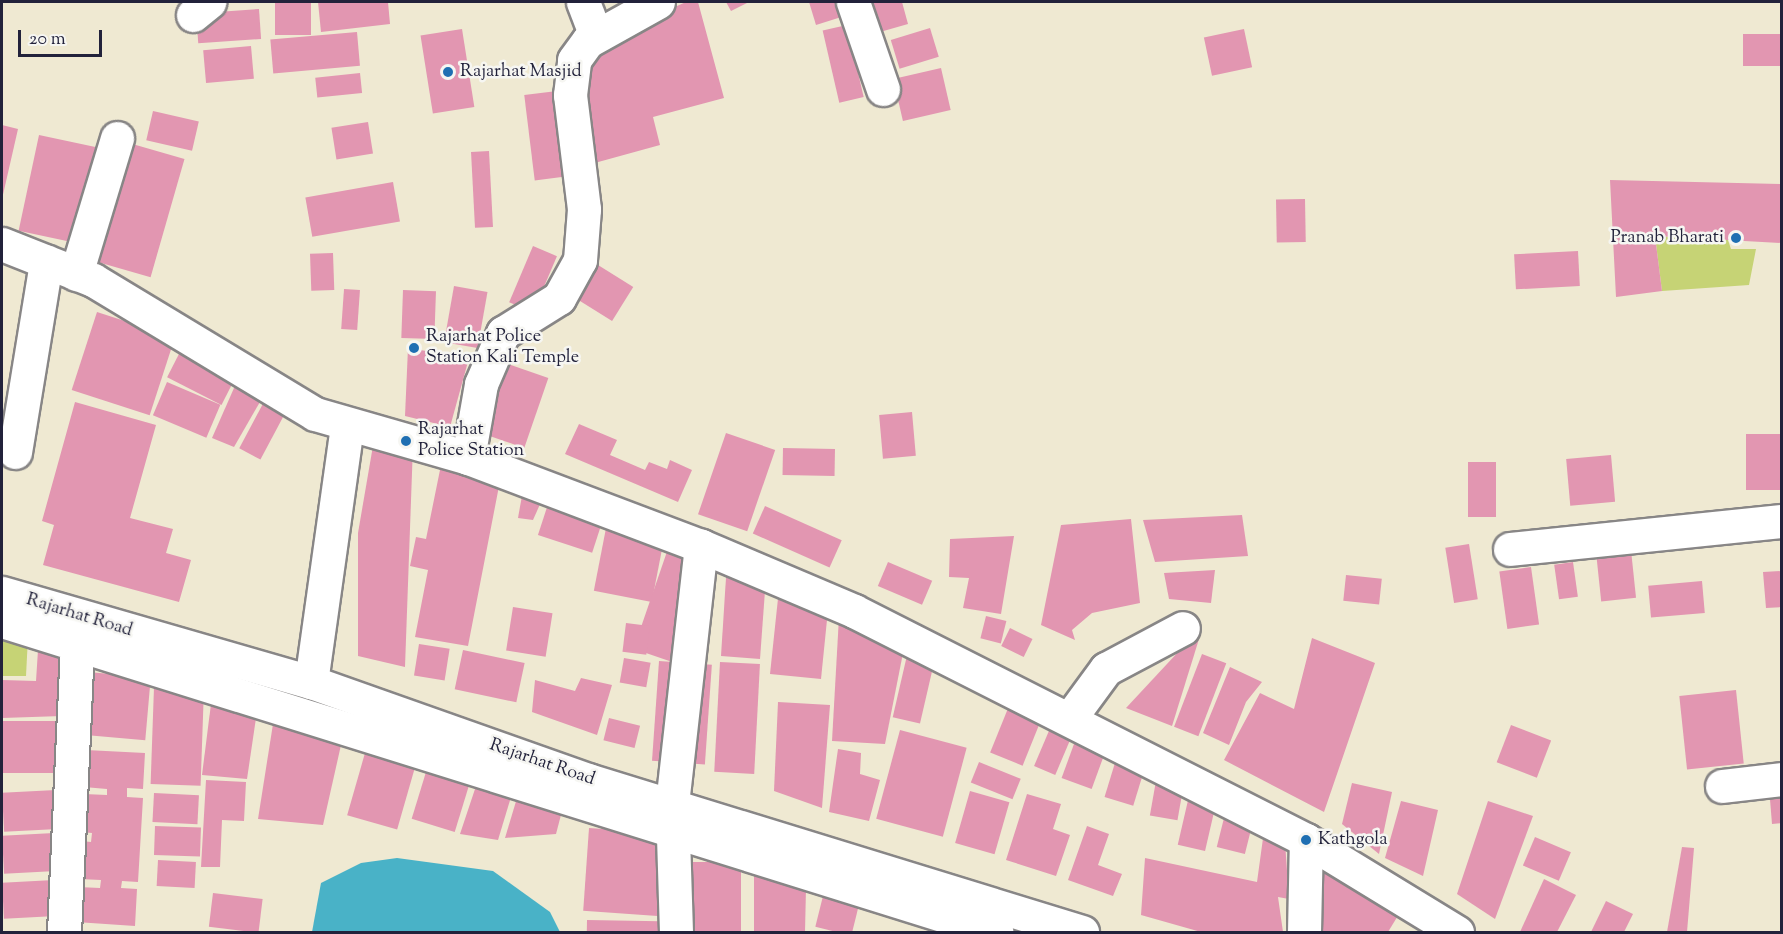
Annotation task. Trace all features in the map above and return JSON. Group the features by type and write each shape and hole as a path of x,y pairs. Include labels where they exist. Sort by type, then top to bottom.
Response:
{"street":[{"path":"583,2 596,36"},
{"path":"468,458 481,384 503,333 559,298 580,260 584,209 570,95 574,60 596,36 658,2"},
{"path":"853,2 883,89"},
{"path":"76,274 117,138"},
{"path":"2,244 76,274 277,392 347,427 468,458 701,546 854,611 1070,718 1306,840 1457,933"},
{"path":"15,452 46,262"},
{"path":"311,682 347,427"},
{"path":"1510,549 1782,521"},
{"path":"676,933 673,819 701,546"},
{"name":"Rajarhat Road","path":"2,593 311,682 673,819 996,933"},
{"name":"Rajarhat Road","path":"2,621 673,819 1082,933"},
{"path":"1070,718 1106,669 1183,628"},
{"path":"64,933 77,644"},
{"path":"1722,786 1782,779"},
{"path":"1304,933 1306,840"}],"green space":[{"path":"1655,236 1728,240 1731,249 1756,249 1749,285 1662,291"},
{"path":"2,633 28,637 26,676 2,676"}],"water":[{"path":"397,858 493,871 550,912 560,932 312,932 321,883 361,863"}],"building":[{"path":"275,2 311,2 311,35 275,35"},
{"path":"318,2 388,2 390,24 321,32"},
{"path":"686,2 698,2 724,98 653,117 660,145 591,164 577,79 600,40"},
{"path":"726,2 749,2 731,11"},
{"path":"809,2 850,2 854,13 816,25"},
{"path":"864,2 902,2 908,24 873,34"},
{"path":"259,9 261,39 198,43 196,13"},
{"path":"847,25 864,97 839,103 823,31"},
{"path":"930,28 939,57 900,69 891,40"},
{"name":"Rajarhat Masjid","path":"462,29 474,107 433,114 421,36"},
{"path":"1244,29 1252,67 1212,76 1204,38"},
{"path":"357,32 360,66 273,73 270,40"},
{"path":"1743,34 1782,34 1782,66 1743,66"},
{"path":"251,46 254,79 206,83 203,50"},
{"path":"941,68 951,110 903,121 893,79"},
{"path":"360,73 362,93 317,98 315,78"},
{"path":"557,91 567,176 535,180 524,95"},
{"path":"153,111 199,122 192,151 146,140"},
{"path":"368,122 373,154 336,159 331,128"},
{"path":"2,125 18,129 2,199"},
{"path":"39,135 98,147 77,243 19,231"},
{"path":"122,141 184,159 151,277 88,259"},
{"path":"489,151 493,227 475,228 471,152"},
{"name":"Pranab Bharati","path":"1610,180 1782,184 1782,243 1655,236 1662,291 1616,297"},
{"path":"393,182 400,221 312,237 305,197"},
{"path":"1305,199 1306,242 1277,242 1276,200"},
{"path":"533,246 557,256 533,312 509,302"},
{"path":"1578,251 1580,286 1516,289 1514,254"},
{"path":"333,253 334,290 311,291 310,254"},
{"path":"590,260 633,287 612,321 569,294"},
{"path":"454,286 487,292 478,348 444,342"},
{"path":"344,289 360,290 357,330 341,329"},
{"path":"403,290 436,291 434,339 401,338"},
{"path":"97,312 175,337 150,415 72,390"},
{"path":"183,346 237,374 221,405 167,377"},
{"path":"408,348 469,358 450,427 405,416"},
{"path":"502,362 548,378 524,448 478,432"},
{"path":"238,379 264,395 234,447 212,438"},
{"path":"167,382 220,405 206,438 153,415"},
{"path":"266,398 287,409 260,460 239,448"},
{"path":"75,402 156,425 130,518 173,529 166,553 191,560 179,602 43,565 54,525 42,521"},
{"path":"912,412 916,456 883,459 879,415"},
{"path":"579,424 617,440 610,455 645,470 649,462 667,469 670,460 692,470 678,502 565,454"},
{"path":"726,433 775,450 747,531 698,514"},
{"path":"375,434 413,445 405,667 358,656 358,533"},
{"path":"1746,434 1782,434 1782,490 1746,490"},
{"path":"783,448 835,449 835,476 783,475"},
{"path":"1611,455 1615,502 1570,506 1566,459"},
{"path":"1468,462 1496,462 1496,517 1468,517"},
{"path":"441,465 500,481 468,646 415,637 428,570 410,566 416,537 426,539"},
{"path":"523,490 545,493 533,520 518,518"},
{"path":"550,498 604,516 592,553 538,535"},
{"path":"765,506 842,540 830,568 753,533"},
{"path":"1242,515 1248,556 1155,562 1143,520"},
{"path":"1131,519 1140,603 1092,613 1072,630 1075,640 1041,625 1061,525"},
{"path":"607,523 665,534 652,602 594,591"},
{"path":"1014,536 1001,614 963,608 969,578 949,577 950,539"},
{"path":"671,540 722,558 685,666 634,649"},
{"path":"1469,544 1478,599 1454,603 1445,548"},
{"path":"1631,550 1636,598 1601,601 1596,554"},
{"path":"727,562 766,577 760,659 721,656"},
{"path":"888,562 932,581 922,605 878,586"},
{"path":"1573,562 1578,597 1559,599 1554,565"},
{"path":"1531,567 1539,624 1507,629 1499,571"},
{"path":"1215,570 1211,603 1169,599 1164,573"},
{"path":"1782,571 1782,607 1766,608 1763,572"},
{"path":"1346,575 1382,579 1379,605 1343,601"},
{"path":"1702,581 1705,613 1651,618 1648,586"},
{"path":"779,589 828,610 821,679 770,674"},
{"path":"513,607 553,613 546,657 506,650"},
{"path":"986,616 1006,621 1001,643 980,638"},
{"path":"839,617 904,648 885,744 832,741"},
{"path":"626,623 650,626 646,655 622,652"},
{"path":"1010,628 1032,639 1024,657 1001,646"},
{"path":"1312,638 1375,663 1324,812 1224,760 1260,693 1294,709"},
{"path":"1199,639 1172,726 1126,708 1180,650"},
{"path":"419,644 450,649 445,680 414,676"},
{"path":"38,650 69,653 62,716 2,718 2,680 36,681"},
{"path":"463,650 525,663 516,702 455,689"},
{"path":"908,651 935,657 920,724 893,717"},
{"path":"1202,654 1226,663 1198,736 1174,727"},
{"path":"624,658 651,663 646,687 620,683"},
{"path":"659,661 712,665 705,764 652,761"},
{"path":"720,662 760,664 754,774 714,772"},
{"path":"1230,667 1262,682 1246,702 1229,745 1203,733"},
{"path":"88,672 151,677 145,740 83,735"},
{"path":"581,678 612,685 597,735 532,712 535,680 575,691"},
{"path":"154,687 204,689 201,786 151,784"},
{"path":"1736,690 1744,764 1687,770 1679,696"},
{"path":"212,696 256,718 247,779 202,775"},
{"path":"1013,696 1045,709 1023,766 990,753"},
{"path":"778,702 830,705 822,808 774,791"},
{"path":"609,718 640,726 634,748 603,740"},
{"path":"1054,719 1075,728 1055,775 1034,766"},
{"path":"2,721 60,721 60,773 2,773"},
{"path":"273,724 341,745 323,825 258,819"},
{"path":"1511,725 1551,740 1537,778 1497,762"},
{"path":"900,730 967,748 943,837 876,819"},
{"path":"1078,733 1108,744 1092,789 1062,778"},
{"path":"367,746 417,760 397,830 347,815"},
{"path":"838,749 861,753 860,774 880,780 869,821 829,812"},
{"path":"86,750 145,753 143,789 127,788 127,797 143,798 138,882 122,881 121,888 137,889 135,926 76,922 78,887 100,888 101,880 79,879 81,841 91,842 92,833 81,832 84,794 107,795 107,789 84,787"},
{"path":"1118,753 1147,762 1133,806 1105,797"},
{"path":"979,762 1021,779 1012,799 971,782"},
{"path":"426,772 469,785 455,832 412,819"},
{"path":"1157,775 1185,780 1177,820 1150,815"},
{"path":"206,780 246,782 244,821 222,820 220,867 201,867"},
{"path":"1352,783 1392,792 1379,854 1342,824"},
{"path":"1782,785 1782,823 1772,824 1769,787"},
{"path":"476,786 511,797 498,840 460,834"},
{"path":"56,790 58,829 4,832 2,793"},
{"path":"970,791 1009,802 995,854 955,843"},
{"path":"154,793 199,795 197,824 152,822"},
{"path":"1027,794 1061,804 1053,829 1070,835 1056,876 1006,860"},
{"path":"1189,796 1216,802 1205,851 1178,845"},
{"path":"517,798 562,811 556,834 505,838"},
{"path":"1401,801 1438,810 1423,876 1385,858"},
{"path":"1488,801 1533,816 1495,919 1457,894"},
{"path":"1224,818 1252,825 1245,854 1217,847"},
{"path":"155,826 201,828 200,857 154,855"},
{"path":"1087,826 1109,834 1098,865 1122,874 1113,896 1068,880"},
{"path":"589,828 667,833 661,916 583,911"},
{"path":"1264,831 1285,842 1289,899 1278,897 1283,932 1201,932 1141,915 1145,858 1257,882"},
{"path":"54,833 56,871 4,874 2,836"},
{"path":"1535,837 1571,852 1559,881 1523,866"},
{"path":"1682,847 1694,848 1687,932 1667,932"},
{"path":"158,860 196,862 195,888 157,886"},
{"path":"1311,861 1399,914 1388,932 1311,932"},
{"path":"683,862 741,862 741,932 683,932"},
{"path":"754,873 806,888 805,932 754,932"},
{"path":"1544,879 1576,895 1557,932 1520,932"},
{"path":"54,880 56,916 4,919 2,883"},
{"path":"826,884 862,893 852,932 837,932 815,927"},
{"path":"213,893 263,899 259,932 209,927"},
{"path":"1606,901 1633,914 1624,932 1591,932"},
{"path":"587,920 660,921 660,932 587,932"}],"place":[{"name":"Rajarhat Masjid","path":"448,72"},
{"name":"Pranab Bharati","path":"1736,238"},
{"name":"Rajarhat Police Station Kali Temple","path":"414,348"},
{"name":"Rajarhat Police Station","path":"406,441"},
{"name":"Kathgola","path":"1306,840"}]}
